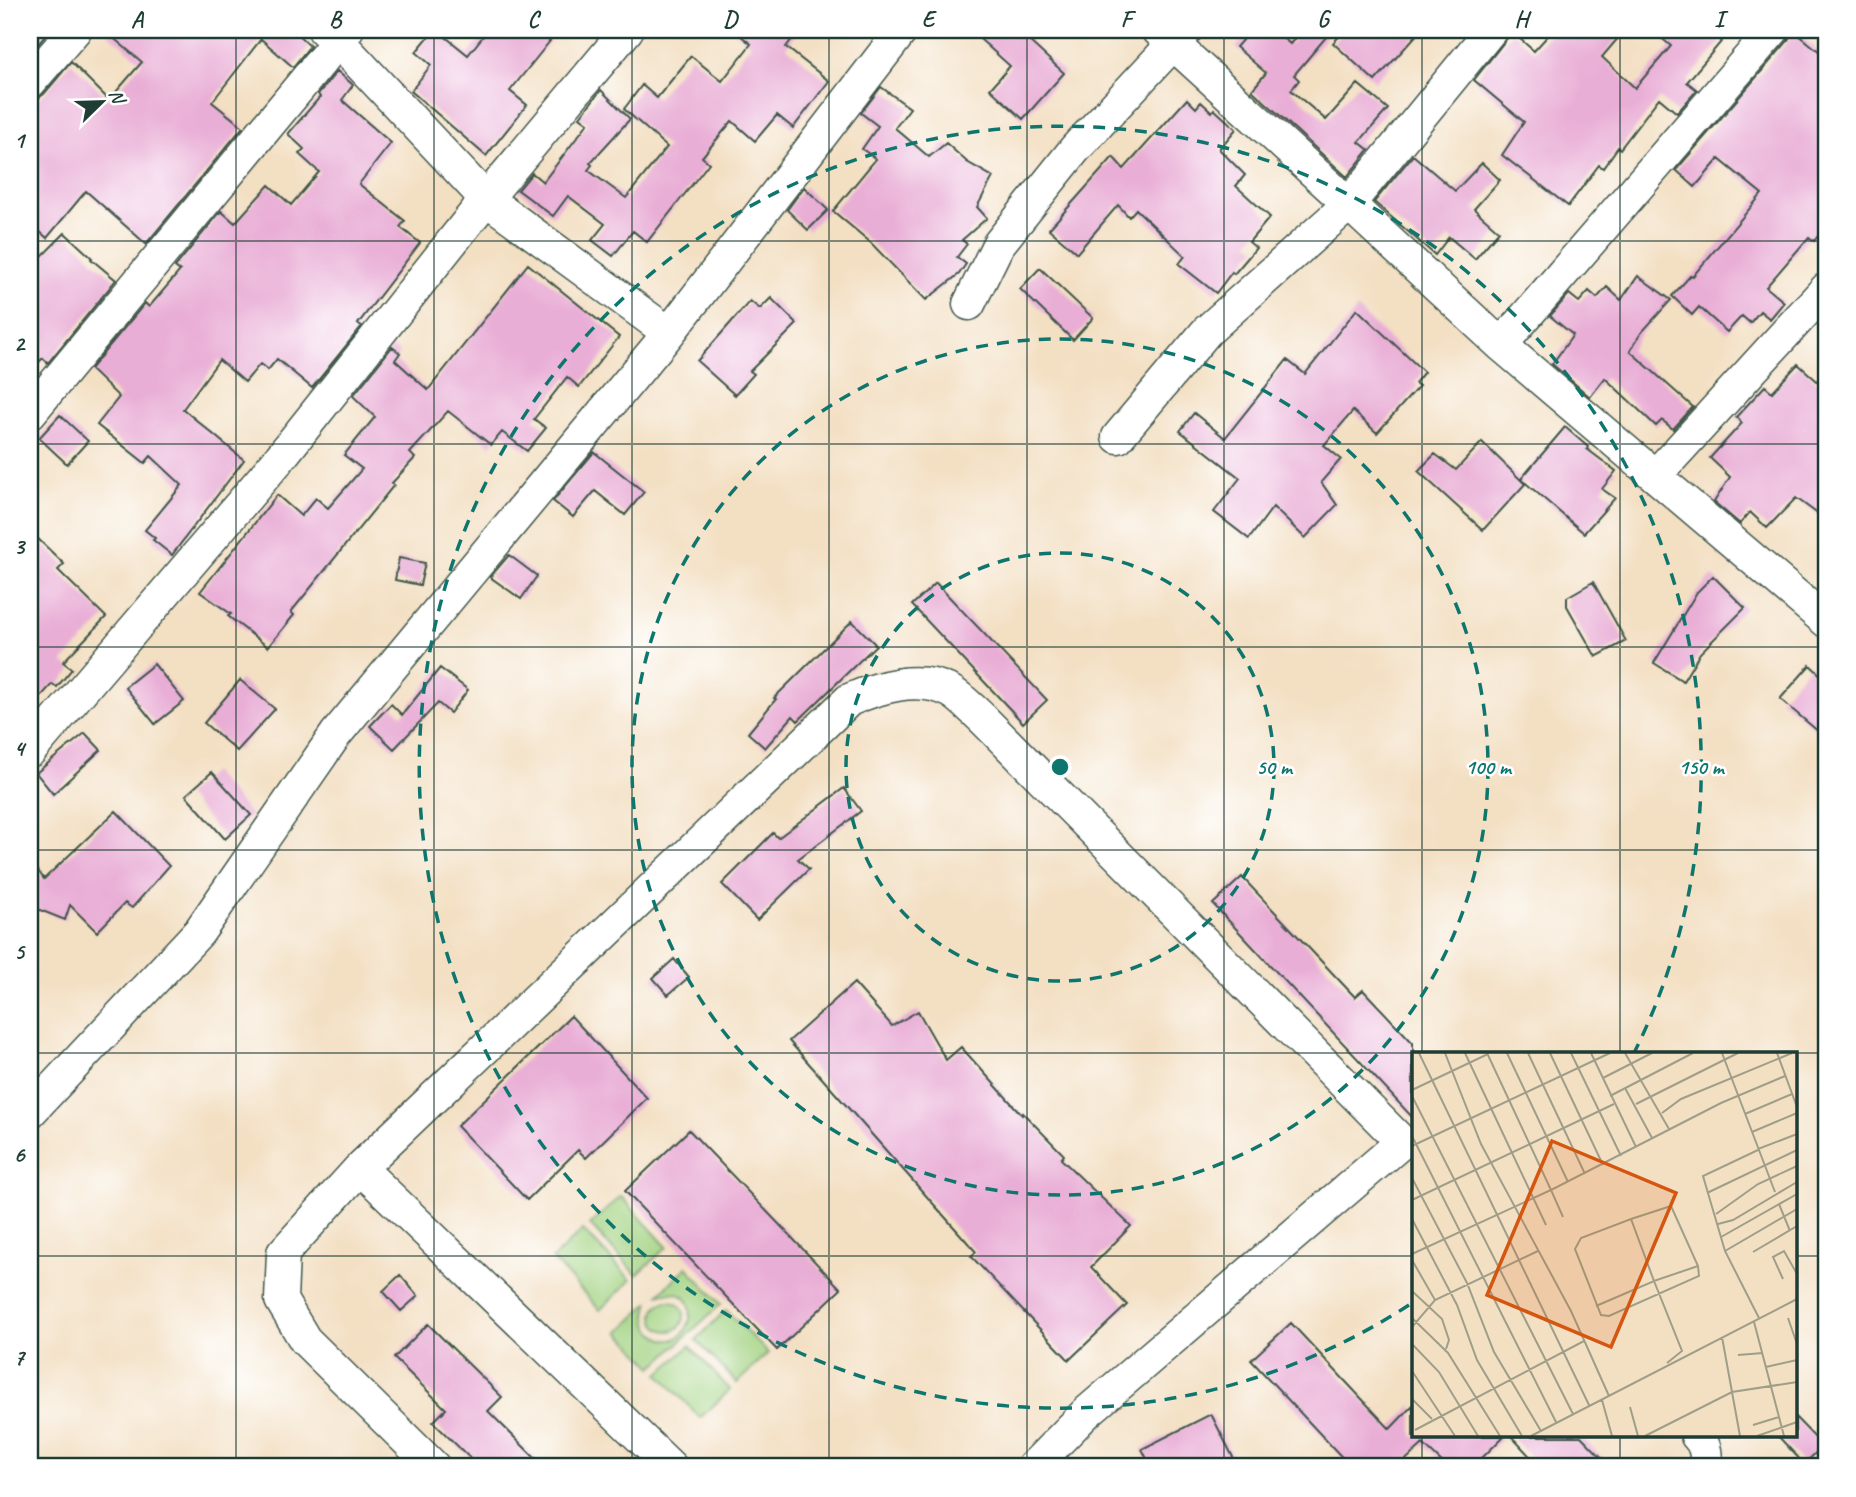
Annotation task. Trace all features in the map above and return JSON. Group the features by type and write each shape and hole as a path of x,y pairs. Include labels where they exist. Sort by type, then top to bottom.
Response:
{"street":[{"path":"30,82 75,30"},
{"path":"30,751 280,458 486,199 627,30"},
{"path":"30,1112 200,932 336,734 669,333 902,30"},
{"path":"1118,437 1207,331 1349,204 1491,30"},
{"path":"1501,345 1773,30"},
{"path":"30,413 336,34 486,199 669,333"},
{"path":"969,304 998,245 1173,34 1349,204 1501,345 1826,621"},
{"path":"1655,476 1826,289"},
{"path":"434,1467 305,1340 281,1300 283,1253 360,1168 849,700 876,688 918,683 950,691 983,719 1408,1148 1086,1413 1033,1467"},
{"path":"360,1168 671,1467"},
{"path":"1698,1438 1707,1456 1705,1467"}],"green space":[{"path":"621,1196 667,1247 637,1275 590,1225"},
{"path":"583,1230 631,1280 600,1310 552,1259"},
{"path":"687,1267 721,1304 653,1367 619,1332 650,1302 647,1319 654,1333 666,1340 677,1338 685,1331 690,1320 690,1308 686,1298 675,1293 658,1295"},
{"path":"669,1301 680,1305 684,1316 680,1327 669,1331 658,1327 654,1316 658,1305"},
{"path":"726,1310 768,1353 737,1383 696,1340"},
{"path":"690,1346 730,1390 700,1418 659,1374"}],"building":[{"path":"30,30 38,30 45,36 30,54"},
{"path":"104,30 293,30 310,46 293,67 261,39 212,102 243,127 146,244 86,191 47,238 30,223 30,100 44,94 71,62 109,100 142,62"},
{"path":"434,30 468,55 488,30 536,30 550,41 510,91 527,105 486,156 411,91 431,65 416,52"},
{"path":"734,30 799,30 786,47 829,81 793,128 777,115 755,141 732,121 702,157 709,163 647,242 633,231 613,256 592,240 605,224 568,196 553,216 518,190 532,173 543,182 588,123 580,117 601,90 630,119 590,163 592,165 588,170 626,198 667,147 624,109 642,85 657,98 691,56 722,81 751,44"},
{"path":"970,30 1037,30 1028,40 1064,73 1023,119 990,89 1010,66"},
{"path":"1251,30 1274,30 1290,44 1302,30 1332,30 1294,75 1299,80 1291,90 1326,120 1358,84 1388,109 1359,142 1369,150 1347,177 1252,90 1266,73 1236,47"},
{"path":"1345,30 1421,30 1375,81 1333,43"},
{"path":"1553,30 1625,30 1602,57 1635,88 1671,46 1652,30 1731,30 1687,82 1697,90 1677,113 1659,98 1620,149 1618,147 1603,168 1599,165 1568,206 1502,155 1524,122 1474,80 1512,32 1534,51"},
{"path":"1793,30 1826,57 1826,226 1814,241 1809,237 1766,287 1784,302 1770,319 1760,311 1750,323 1742,316 1727,332 1699,307 1692,315 1672,296 1691,275 1693,276 1762,194 1719,159 1695,187 1676,170 1787,42"},
{"path":"337,71 353,85 342,100 391,143 359,184 405,221 400,227 420,243 358,324 362,326 312,388 277,359 268,370 260,364 245,382 219,360 183,409 244,460 172,555 145,530 182,485 151,456 145,463 97,425 119,397 90,369 145,303 149,307 180,271 175,267 221,211 235,223 269,185 291,205 319,172 299,154 304,149 288,134 320,97 318,94"},
{"path":"881,87 910,108 895,128 929,157 946,143 967,162 993,177 977,207 987,218 962,240 967,244 957,257 966,264 959,274 926,300 870,242 833,211 876,159 862,149 878,126 861,113"},
{"path":"1187,99 1196,108 1201,102 1212,112 1214,109 1236,129 1219,149 1245,175 1236,186 1270,217 1249,242 1256,248 1216,293 1179,264 1185,256 1136,209 1129,217 1118,205 1077,253 1049,229 1113,157 1124,169"},
{"path":"1413,155 1455,191 1482,163 1500,180 1474,209 1499,231 1475,259 1449,237 1435,255 1374,202"},
{"path":"804,187 828,210 808,230 787,210"},
{"path":"65,233 116,280 48,363 43,358 30,371 30,268"},
{"path":"528,264 619,337 579,387 567,377 534,419 546,428 527,451 502,432 491,445 448,411 410,453 415,458 392,483 394,485 291,612 294,615 268,647 228,616 231,614 200,592 277,495 301,516 316,498 328,508 362,469 344,455 375,417 353,396 392,347 400,353 395,360 428,390"},
{"path":"1040,268 1093,318 1073,340 1020,289"},
{"path":"1638,276 1671,300 1641,333 1630,351 1693,407 1673,429 1662,420 1656,426 1605,378 1590,397 1552,364 1573,335 1550,316 1569,294 1579,302 1589,291 1597,298 1607,287 1621,300"},
{"path":"771,298 797,324 750,371 754,374 735,395 697,361 750,301 760,309"},
{"path":"1357,309 1424,372 1415,383 1419,386 1377,433 1353,411 1324,445 1341,459 1321,482 1337,505 1305,538 1273,507 1249,539 1214,512 1240,478 1180,431 1194,413 1225,438 1287,360 1305,374"},
{"path":"1798,364 1826,389 1826,520 1796,498 1767,528 1750,512 1740,524 1714,502 1730,477 1710,458 1742,423 1736,417 1765,386 1772,392"},
{"path":"60,415 88,441 67,464 39,438"},
{"path":"1565,427 1588,447 1587,449 1616,471 1602,489 1615,498 1584,533 1521,479"},
{"path":"1482,442 1525,484 1483,530 1418,471 1435,454 1456,470"},
{"path":"594,452 644,492 625,515 595,491 573,517 553,501"},
{"path":"30,531 64,564 58,570 106,617 63,662 72,669 57,687 52,684 30,709"},
{"path":"509,555 537,576 521,599 490,577"},
{"path":"399,558 425,563 420,585 395,580"},
{"path":"1713,576 1745,608 1700,653 1683,681 1654,663 1697,592"},
{"path":"1593,582 1626,641 1596,657 1567,606 1567,597"},
{"path":"936,583 1047,700 1023,723 912,605"},
{"path":"852,621 876,645 798,721 793,716 765,748 748,733 776,699 774,698"},
{"path":"154,664 184,701 155,724 125,687"},
{"path":"1810,665 1826,680 1826,738 1780,699"},
{"path":"440,668 468,690 450,713 438,703 394,749 370,726 391,704 402,715"},
{"path":"240,680 275,709 237,751 204,723"},
{"path":"85,733 101,750 53,794 36,773"},
{"path":"212,772 251,815 225,839 186,795"},
{"path":"844,788 861,811 798,859 809,869 757,920 722,884 773,833 778,838"},
{"path":"116,811 169,866 132,908 125,903 97,932 70,905 65,920 30,906 30,860 44,879"},
{"path":"1242,877 1355,997 1363,990 1413,1043 1412,1117 1213,904"},
{"path":"674,959 689,977 668,995 653,978"},
{"path":"854,983 892,1026 918,1011 946,1060 961,1047 1022,1115 1023,1113 1064,1155 1061,1159 1131,1226 1091,1267 1127,1305 1069,1360 971,1256 976,1252 789,1041"},
{"path":"571,1016 647,1098 586,1158 578,1150 527,1200 457,1126"},
{"path":"689,1130 841,1289 777,1350 625,1191"},
{"path":"400,1275 418,1296 401,1311 383,1291"},
{"path":"1291,1323 1390,1429 1412,1406 1412,1438 1502,1438 1473,1467 1447,1467 1423,1444 1398,1467 1351,1467 1251,1360"},
{"path":"428,1324 502,1397 488,1411 544,1467 479,1467 433,1422 446,1409 394,1358"},
{"path":"1211,1414 1238,1467 1151,1467 1142,1449"},
{"path":"1797,1419 1823,1446 1804,1464 1780,1438 1797,1438"},
{"path":"1513,1438 1583,1438 1611,1467 1540,1467"}]}
